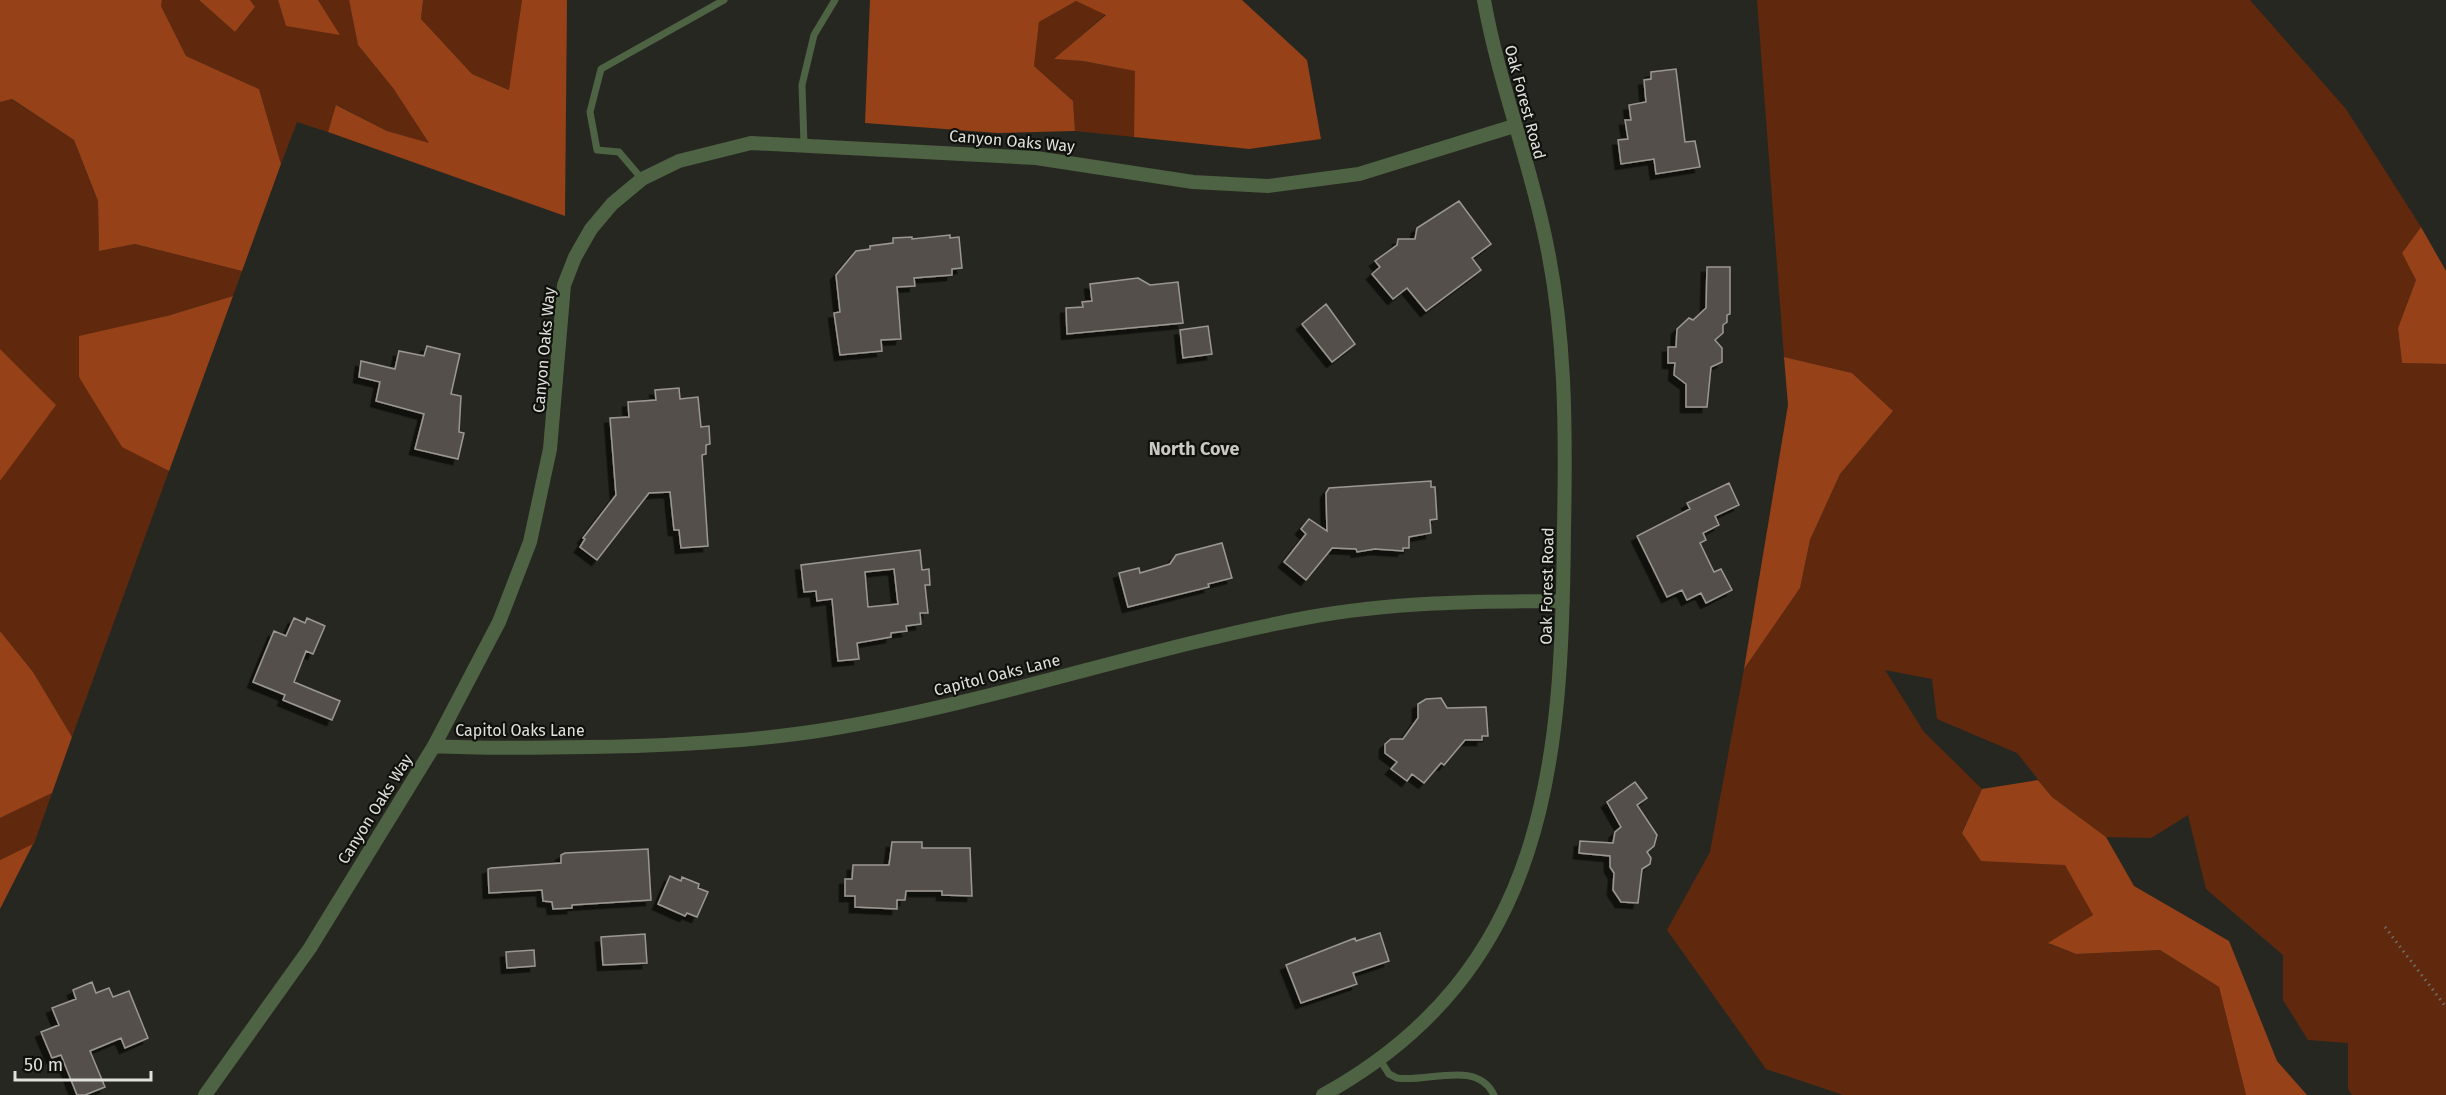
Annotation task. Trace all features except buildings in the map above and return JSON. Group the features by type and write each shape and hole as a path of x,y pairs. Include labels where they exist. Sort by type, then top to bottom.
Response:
{"street":[{"name":"Oak Forest Road","path":"1323,1095 1380,1060 1433,1014 1468,973 1511,900 1526,864 1538,820 1555,728 1561,678 1563,600 1566,425 1562,342 1544,231 1491,41 1484,0"},
{"name":"Canyon Oaks Way","path":"205,1095 310,948 434,746 500,622 530,542 550,449 564,285 575,257 591,229 612,204 642,179 679,161 722,148 751,143 1059,159 1193,183 1268,186 1359,174 1514,126"},
{"name":"Capitol Oaks Lane","path":"434,746 484,749 633,746 793,734 936,708 1307,617 1382,607 1468,601 1563,600"}],"lane":[{"path":"642,179 619,152 597,150 590,112 601,69 724,0"},
{"path":"804,144 801,85 814,35 835,0"},
{"path":"1380,1060 1389,1074 1396,1078 1473,1076 1489,1085 1494,1095"}],"path":[{"path":"2385,927 2446,1007"}],"shaded area":[{"path":"0,0 162,0 161,6 186,56 259,89 281,164 242,271 135,244 99,251 98,201 74,140 12,99 0,102"},
{"path":"162,0 199,0 235,32 255,7 250,0 278,0 286,26 339,34 318,0 349,0 358,45 393,88 430,144 387,131 337,105 328,132 297,122 281,164 259,89 186,56 161,6"},
{"path":"199,0 250,0 255,7 235,32"},
{"path":"278,0 318,0 340,35 286,26"},
{"path":"349,0 423,0 421,19 472,74 509,90 522,0 567,0 565,216 328,132 336,105 387,131 429,143 393,88 358,45"},
{"path":"423,0 522,0 510,90 472,74 421,19"},
{"path":"870,0 1242,0 1307,60 1321,139 1249,149 1134,137 1135,71 1083,61 1054,59 1106,15 1076,1 1039,22 1034,66 1073,101 1075,131 998,133 865,123"},
{"path":"1757,0 2250,0 2346,109 2421,227 2402,253 2416,280 2398,328 2402,363 2446,364 2446,1095 2352,1095 2348,1089 2348,1043 2308,1040 2283,1000 2283,955 2206,889 2188,815 2151,838 2106,837 2052,797 2017,753 1937,719 1932,679 1885,670 1924,732 1982,789 1962,832 1981,860 2065,864 2093,915 2049,944 2076,954 2160,950 2219,987 2246,1095 1843,1095 1766,1069 1667,930 1710,852 1744,669 1800,588 1810,540 1840,474 1893,411 1852,373 1784,357"},
{"path":"1076,1 1106,14 1055,59 1083,61 1136,71 1134,137 1075,131 1073,101 1034,66 1039,22"},
{"path":"11,99 74,140 98,201 99,251 135,244 242,271 233,296 167,316 80,377 122,446 169,471 72,737 33,672 0,631 0,481 19,454 0,349 0,102"},
{"path":"2421,227 2446,271 2446,364 2402,363 2398,328 2416,280 2402,253"},
{"path":"233,296 169,471 122,447 79,377 79,336 167,316"},
{"path":"0,349 56,405 0,481"},
{"path":"1784,357 1852,373 1893,411 1840,474 1810,540 1800,588 1744,669 1788,405"},
{"path":"0,631 33,672 72,737 52,793 0,818"},
{"path":"2038,780 2052,797 2106,837 2134,886 2229,941 2277,1061 2307,1095 2246,1095 2219,987 2160,950 2076,954 2048,943 2093,915 2065,865 1981,861 1962,833 1982,789"},
{"path":"52,793 34,844 0,860 0,818"},
{"path":"33,844 0,909 0,860"}],"district":[{"name":"North Cove","path":"1194,449"}]}
